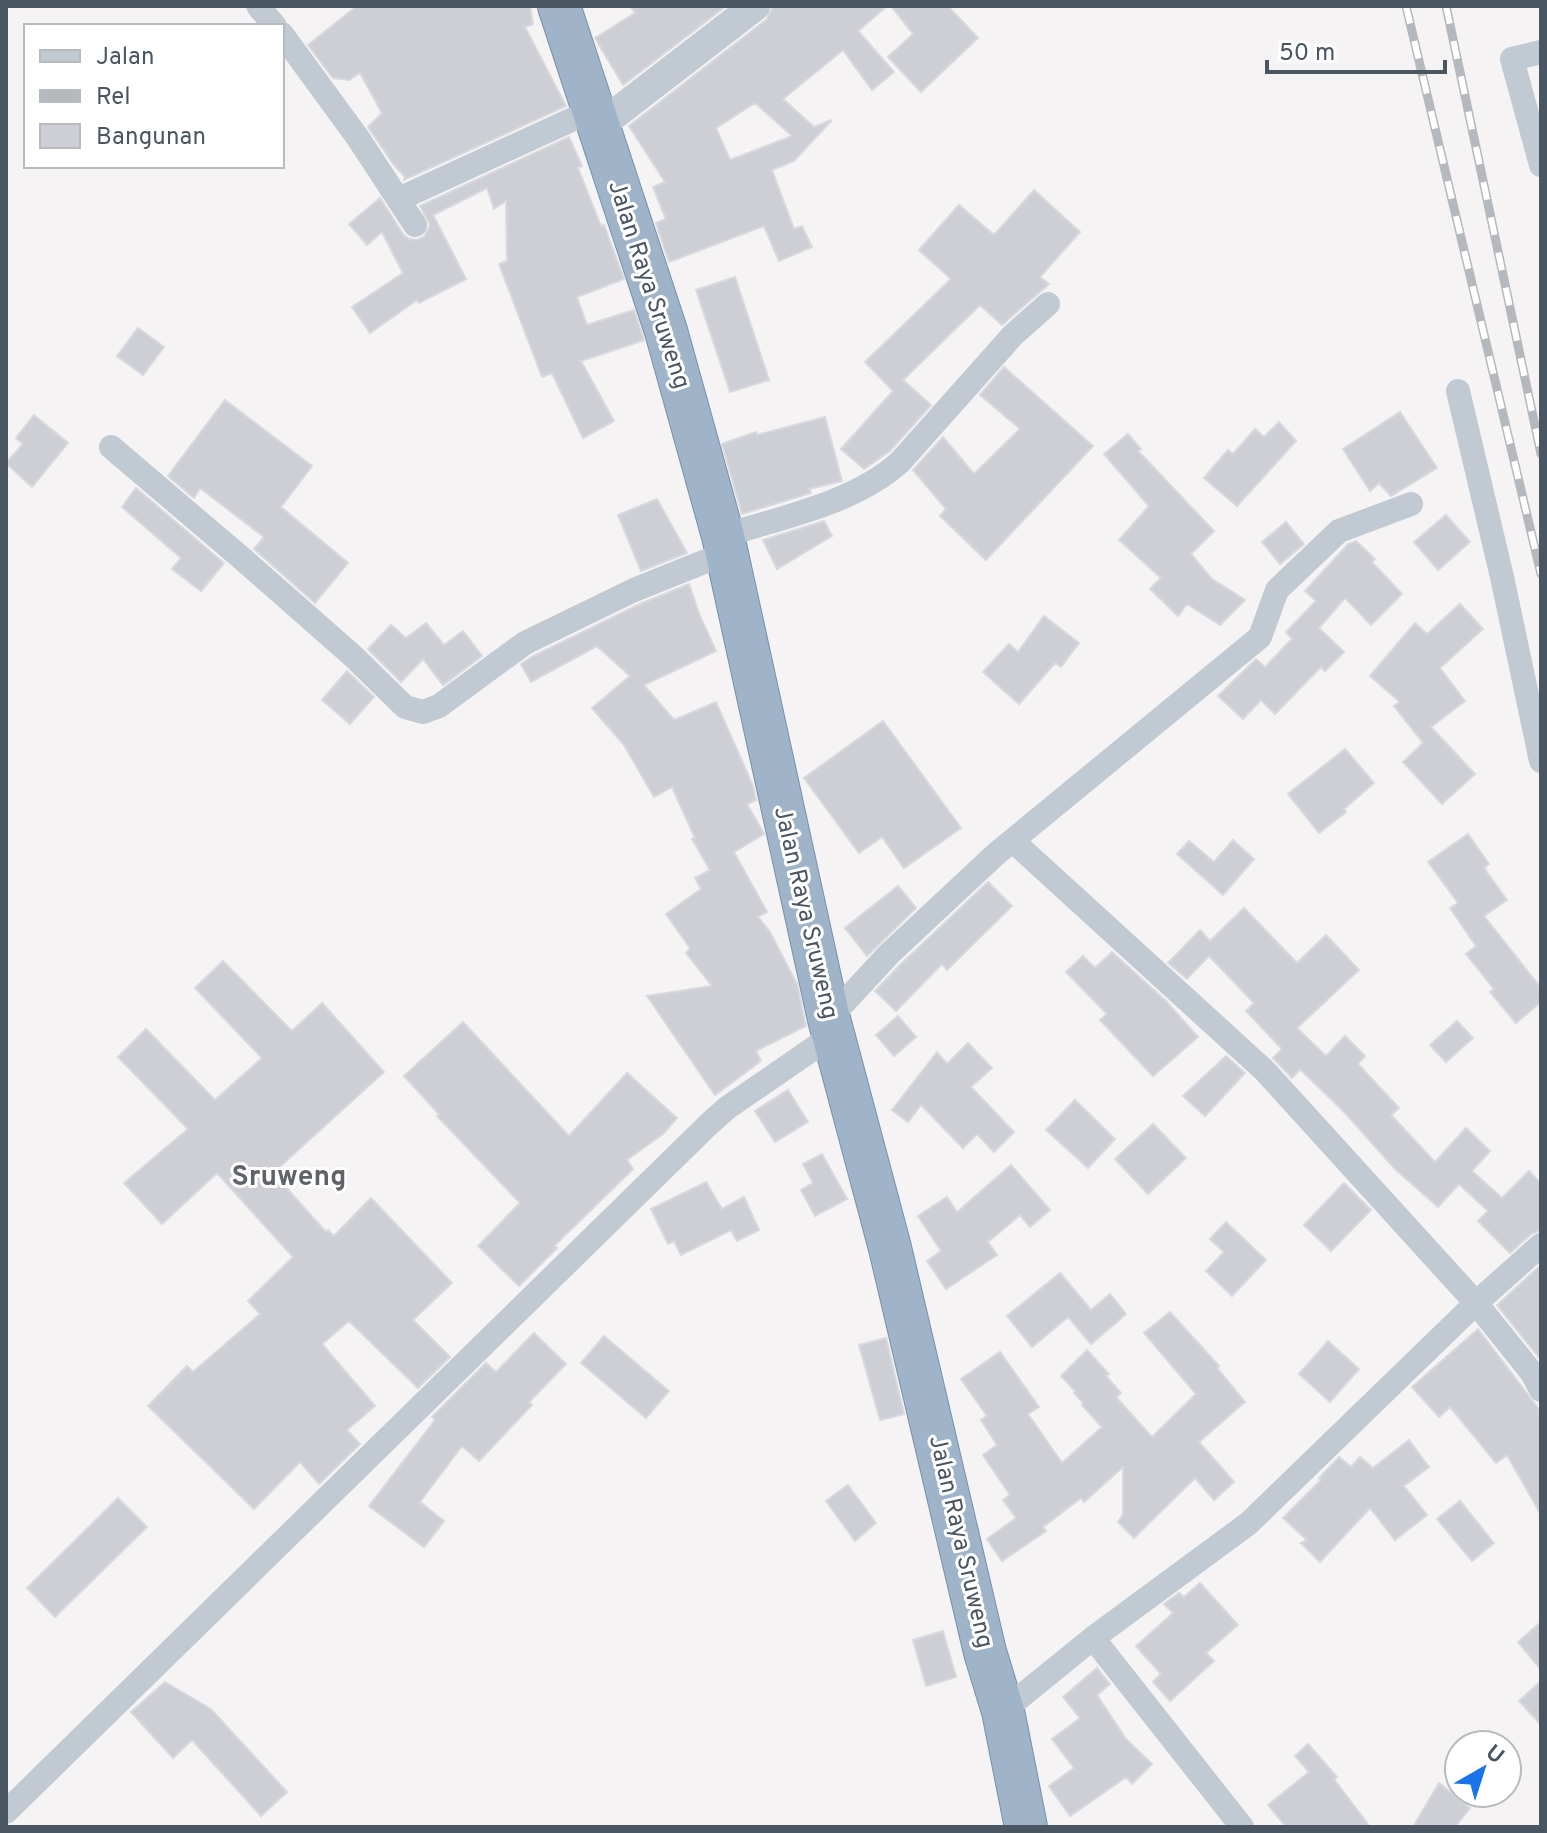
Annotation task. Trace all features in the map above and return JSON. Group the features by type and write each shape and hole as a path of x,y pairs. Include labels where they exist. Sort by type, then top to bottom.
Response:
{"highway":[{"name":"Jalan Raya Sruweng","path":"559,6 666,331 725,545 831,1027 869,1165 985,1652 1003,1711 1026,1827"}],"street":[{"path":"258,6 273,24"},
{"path":"399,199 596,118 755,6"},
{"path":"284,37 415,225"},
{"path":"1541,52 1512,59 1541,165"},
{"path":"111,447 267,580 405,707 423,712 439,706 525,643 725,545 835,501 886,475 1013,335 1048,304"},
{"path":"1458,391 1541,761"},
{"path":"6,1812 708,1125 831,1027 889,954 967,880 1260,637 1277,590 1339,531 1411,504"},
{"path":"1013,841 1265,1071 1476,1303 1532,1373 1541,1390"},
{"path":"1003,1711 1093,1638 1249,1523 1476,1303 1541,1245"},
{"path":"1093,1638 1242,1827"}],"building":[{"path":"357,6 530,6 533,24 525,27 566,106 404,180 405,177 368,127 382,113 360,73 349,80 333,78 308,45"},
{"path":"630,6 726,6 623,85 595,38 635,13"},
{"path":"773,6 887,6 858,31 894,72 872,90 843,50 783,99 814,127 832,120 794,161 772,170 794,229 802,226 812,247 779,261 764,226 669,262 656,223 666,219 653,187 665,182 629,126 766,20","holes":["755,103 792,136 730,160 716,128"]},
{"path":"891,6 948,6 978,38 921,92 888,57 913,34"},
{"path":"569,137 582,166 578,168 624,279 577,297 587,325 634,310 644,340 581,361 614,421 583,438 552,373 542,377 499,264 507,261 506,201 494,209 487,188 433,215 466,279 419,303 417,300 370,333 352,307 403,273 382,232 367,245 349,224 380,198 403,234 417,240 424,237 430,225 420,206"},
{"path":"1034,190 1080,232 1040,277 1049,284 1002,325 980,305 903,380 931,405 890,451 864,469 841,449 893,391 865,362 951,279 919,250 959,205 994,235"},
{"path":"735,277 769,380 730,392 696,290"},
{"path":"138,328 164,347 143,375 117,356"},
{"path":"1004,367 1093,446 986,560 940,516 946,509 913,470 943,437 974,474 1020,429 980,395"},
{"path":"225,400 312,466 281,507 348,563 315,603 254,549 264,537 200,488 194,498 168,476"},
{"path":"1400,412 1437,468 1391,496 1379,483 1370,491 1343,449"},
{"path":"34,415 68,443 32,487 6,463 23,444 16,438"},
{"path":"825,417 842,481 809,489 811,493 742,514 722,444 756,432 757,435"},
{"path":"1279,422 1296,441 1237,506 1204,478 1228,450 1233,454 1255,429 1264,437"},
{"path":"1128,434 1141,449 1138,451 1214,531 1191,554 1212,579 1245,600 1220,625 1187,604 1178,616 1150,589 1161,578 1119,540 1149,506 1104,454"},
{"path":"136,488 224,563 201,591 172,569 181,558 122,507"},
{"path":"657,499 687,553 641,571 618,515"},
{"path":"1446,515 1470,542 1438,570 1414,542"},
{"path":"824,521 832,536 777,569 763,540"},
{"path":"1286,522 1304,544 1280,564 1262,542"},
{"path":"1356,541 1375,559 1372,562 1402,594 1371,625 1345,598 1319,628 1344,652 1325,671 1321,667 1275,714 1261,700 1243,719 1218,696 1256,659 1265,667 1292,639 1286,632 1316,601 1305,591 1348,544"},
{"path":"689,584 716,651 644,685 674,720 716,702 753,786 756,800 747,804 764,834 734,852 767,912 758,917 770,932 797,984 806,1026 756,1051 761,1061 715,1095 647,996 712,986 686,953 690,948 666,914 701,889 695,878 710,870 692,839 695,838 672,787 654,797 624,745 592,708 630,676 597,646 531,682 521,664 640,604"},
{"path":"1460,604 1483,629 1440,668 1465,701 1431,727 1475,774 1442,804 1403,762 1423,743 1394,706 1400,702 1370,676 1415,623 1427,634"},
{"path":"1044,616 1079,643 1061,667 1055,663 1019,704 983,672 1009,644 1018,652"},
{"path":"426,623 444,645 463,631 482,656 443,685 423,659 401,682 368,649 391,625 406,638"},
{"path":"347,671 374,697 350,724 322,700"},
{"path":"883,721 961,828 904,868 882,837 859,853 804,778"},
{"path":"1345,749 1374,783 1344,809 1346,812 1319,833 1288,794"},
{"path":"1468,834 1489,864 1484,868 1507,900 1484,916 1541,988 1541,1002 1516,1023 1490,992 1494,989 1466,954 1476,946 1450,908 1458,903 1428,862"},
{"path":"1233,840 1254,859 1223,895 1177,854 1189,841 1214,862"},
{"path":"988,882 1012,906 947,970 942,964 896,1011 875,991"},
{"path":"898,886 916,908 867,956 845,928"},
{"path":"1244,908 1297,963 1326,935 1359,970 1297,1028 1326,1056 1345,1036 1365,1056 1358,1064 1399,1108 1391,1115 1435,1162 1466,1128 1490,1151 1472,1171 1502,1198 1529,1171 1541,1184 1541,1230 1531,1234 1510,1253 1478,1221 1488,1211 1459,1184 1438,1207 1395,1169 1300,1069 1292,1078 1273,1058 1282,1049 1246,1011 1254,1003 1209,956 1187,979 1168,963 1200,930 1210,941"},
{"path":"1112,952 1166,1001 1198,1037 1153,1076 1100,1020 1107,1014 1066,972 1083,956 1095,968"},
{"path":"223,961 292,1031 322,1003 384,1072 273,1173 326,1232 328,1230 334,1236 371,1198 452,1283 413,1320 450,1357 418,1388 349,1321 322,1344 375,1406 347,1430 360,1444 319,1484 300,1462 254,1509 148,1406 187,1366 193,1372 260,1314 248,1301 293,1257 217,1173 162,1224 124,1183 188,1129 118,1057 146,1029 215,1100 262,1058 195,988"},
{"path":"898,1016 916,1037 894,1056 876,1035"},
{"path":"1457,1021 1473,1038 1446,1062 1430,1045"},
{"path":"463,1022 569,1136 627,1073 677,1118 664,1133 627,1160 633,1169 554,1246 557,1248 519,1286 478,1246 520,1203 437,1116 439,1114 404,1076"},
{"path":"968,1043 992,1068 971,1087 1014,1132 994,1152 977,1134 963,1148 921,1105 908,1122 892,1110 937,1052 947,1064"},
{"path":"1226,1056 1245,1073 1205,1116 1183,1096"},
{"path":"788,1090 808,1122 775,1142 755,1111"},
{"path":"1075,1100 1115,1139 1088,1168 1046,1130"},
{"path":"1153,1124 1186,1158 1148,1194 1115,1159"},
{"path":"822,1154 847,1199 815,1216 801,1190 813,1183 803,1164"},
{"path":"1011,1165 1050,1210 1030,1227 1020,1215 988,1242 997,1255 946,1289 927,1261 941,1251 918,1216 947,1197 957,1212"},
{"path":"706,1182 722,1209 744,1197 759,1230 737,1241 731,1230 681,1255 674,1241 668,1244 651,1209"},
{"path":"1344,1183 1371,1210 1331,1251 1304,1225"},
{"path":"1226,1222 1266,1260 1232,1296 1206,1271 1224,1252 1210,1239"},
{"path":"1541,1265 1541,1360 1497,1305"},
{"path":"1060,1273 1091,1310 1110,1294 1126,1314 1091,1344 1068,1317 1032,1347 1007,1316"},
{"path":"1170,1312 1219,1366 1217,1368 1245,1402 1199,1442 1234,1482 1214,1500 1195,1478 1134,1538 1118,1522 1123,1514 1123,1467 1084,1502 1081,1498 1043,1527 1046,1531 1002,1561 987,1539 1016,1518 1003,1500 1010,1495 983,1455 997,1445 981,1420 987,1416 961,1379 1000,1352 1039,1407 1028,1414 1062,1463 1102,1427 1061,1376 1087,1350 1121,1393 1116,1397 1152,1437 1196,1394 1144,1333"},
{"path":"1478,1329 1541,1412 1541,1515 1507,1455 1496,1463 1450,1407 1439,1417 1412,1387"},
{"path":"534,1333 566,1364 479,1461 462,1446 420,1502 444,1521 424,1547 369,1506 435,1420 432,1417 486,1363 496,1372"},
{"path":"604,1336 669,1391 646,1418 581,1363"},
{"path":"886,1338 904,1414 880,1420 859,1345"},
{"path":"1328,1341 1359,1369 1330,1402 1299,1374"},
{"path":"1409,1440 1429,1467 1404,1486 1427,1515 1395,1540 1370,1508 1320,1562 1301,1543 1307,1540 1283,1518 1339,1457 1351,1467 1360,1457 1373,1468"},
{"path":"848,1485 876,1523 855,1541 826,1501"},
{"path":"118,1498 147,1527 55,1617 27,1588"},
{"path":"1460,1501 1494,1543 1472,1561 1437,1519"},
{"path":"1200,1583 1238,1625 1206,1653 1214,1661 1170,1701 1153,1682 1161,1674 1136,1646 1173,1613 1164,1604 1179,1593 1184,1597"},
{"path":"1541,1622 1541,1670 1518,1642"},
{"path":"943,1631 956,1677 926,1686 913,1640"},
{"path":"1097,1668 1110,1684 1097,1695 1126,1739 1152,1764 1132,1784 1126,1777 1070,1816 1049,1786 1074,1768 1052,1739 1080,1718 1063,1697"},
{"path":"1541,1681 1541,1725 1519,1701"},
{"path":"165,1682 211,1709 287,1792 261,1816 192,1740 173,1758 131,1712"},
{"path":"1308,1744 1337,1777 1334,1779 1370,1827 1286,1827 1268,1805 1309,1772 1295,1756"},
{"path":"1439,1783 1443,1786 1443,1809 1469,1809 1455,1827 1413,1827"}],"railway":[{"path":"1406,6 1541,574"},
{"path":"1446,6 1541,454"}],"district":[{"name":"Sruweng","path":"289,1178"}]}
